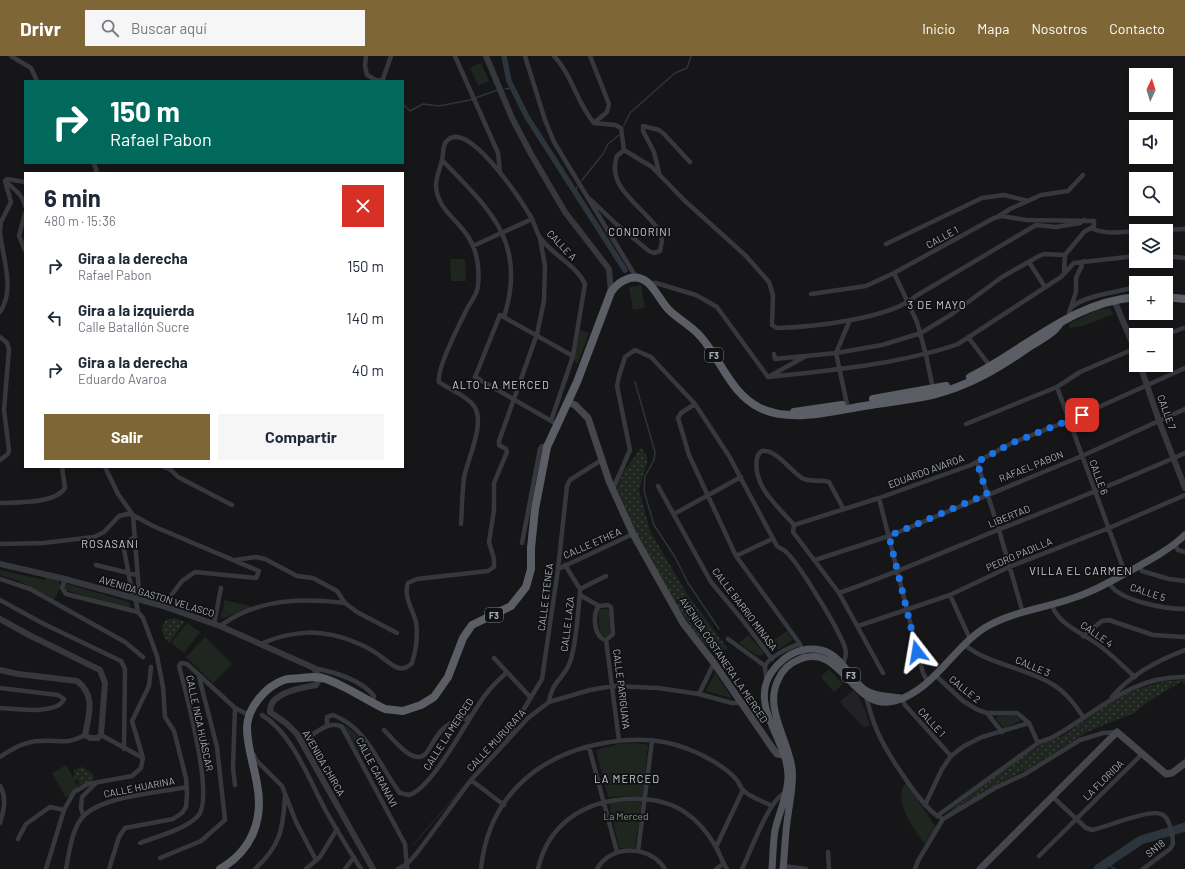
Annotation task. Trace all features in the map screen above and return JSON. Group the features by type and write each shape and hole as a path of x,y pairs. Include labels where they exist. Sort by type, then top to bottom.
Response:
{"highway":[{"name":"F3","path":"220,869 232,862 247,845 258,822 259,796 249,751 247,728 249,715 260,698 278,683 292,679 320,678 326,679 385,709 403,711 421,705 434,697 448,678 464,638 472,625 504,610 522,594 530,579 535,509 547,447 554,422 568,402 612,292 616,285 622,280 634,277"},
{"path":"634,277 650,283"},
{"name":"F3","path":"650,283 670,311 700,336 710,347 724,371 744,397 759,408 770,412 806,416 847,406 933,392 992,368 1052,325 1060,323 1099,304 1129,298"},
{"path":"1173,298 1185,299"}],"main road":[{"name":"AVENIDA COSTANERA LA MERCED","path":"568,402 575,405 588,418 613,489 633,534 684,623 714,663 773,749 777,754 783,755"},
{"path":"866,697 889,702 902,698 918,690 987,626 1022,613 1076,598 1109,583 1174,544 1185,535"},
{"path":"801,647 780,663 767,682 764,698 765,708 783,755 788,778 788,794 783,868 772,867 775,831 788,794 792,767 788,748 775,709 774,694 778,679 782,673 794,662 804,658"},
{"name":"F3","path":"801,647 813,649 830,658 841,666 865,690 881,696 902,698"},
{"name":"F3","path":"804,658 830,658"},
{"name":"F3","path":"841,666 866,697"},
{"path":"980,869 1117,732 1166,774 1172,773 1185,763"},
{"path":"778,742 788,748"}],"street":[{"path":"11,56 30,68 36,80"},
{"path":"366,56 366,75 376,80"},
{"path":"383,80 391,56"},
{"path":"455,56 498,153 500,173"},
{"path":"486,56 512,118 528,149 565,212 608,269 612,292"},
{"path":"525,56 545,120 554,142 590,199 634,277"},
{"path":"554,56 562,65 577,98 594,123"},
{"path":"590,56 609,104 607,112 594,123"},
{"path":"594,123 615,125 621,128 624,150"},
{"path":"659,174 654,152 643,131 643,126 659,130 690,162"},
{"name":"CALLE A","path":"442,160 444,147 447,141 455,137 464,138 471,142 500,173 532,219 539,236 554,253 578,273 585,284 572,356 554,422"},
{"path":"590,199 615,224 649,251 654,253 660,252 662,241 660,232 630,199 616,178 616,159 620,152 624,150"},
{"path":"624,150 647,163 684,200 746,256 769,282 773,295 771,322 774,328 850,320 880,313 909,302 916,296 1036,225 1056,227 1080,223 1084,220"},
{"path":"461,524 464,478 475,438 477,416 475,408 470,402 439,382 438,376 466,310 477,291 479,270 473,246 465,232 438,199 437,175 442,160 486,207 503,233 509,249 511,268 509,296 504,317"},
{"name":"CALLE 1","path":"811,294 866,286 894,273 1010,209 1041,195 1068,191 1082,174"},
{"path":"5,181 12,178 24,182"},
{"path":"5,181 16,191 24,202"},
{"path":"0,312 5,302 8,280 0,231 1,222 11,202 5,181"},
{"path":"886,244 982,198 1004,195 1028,201"},
{"path":"768,377 840,370 926,355 958,344 1061,277 1064,271 1065,256 1084,232 1095,224 1094,221 1084,220 1026,220 999,216"},
{"path":"24,217 19,236 24,248"},
{"path":"473,246 532,219"},
{"path":"1091,228 1109,233 1129,232"},
{"path":"1173,229 1185,229"},
{"path":"258,644 297,632 332,634 368,648 395,668 409,666 414,656 416,622 407,595 406,588 408,583 417,579 488,571 494,566 494,559 489,542 494,510 494,483 507,452 506,449 499,445 499,441 536,334 545,289 544,255 539,236"},
{"path":"774,354 775,359 836,353 882,345 921,333 952,314 987,286 1029,262 1044,254 1065,256"},
{"path":"1064,271 1074,263 1129,257"},
{"path":"1173,257 1185,258"},
{"path":"1071,317 1069,313 1076,292 1076,278 1084,261"},
{"path":"1029,262 1045,287"},
{"path":"894,273 909,302 921,333 933,392"},
{"path":"650,283 656,283 696,295 717,308 768,377"},
{"path":"1072,307 1077,303 1086,300 1129,289"},
{"path":"1114,300 1129,334"},
{"path":"554,422 475,377 500,315 536,334 572,356"},
{"path":"847,406 836,353 850,320"},
{"path":"1173,332 1183,328"},
{"path":"0,337 7,343 9,349 4,410 9,450 8,454 0,460"},
{"path":"968,337 992,368"},
{"path":"613,489 630,450 618,386 623,361 627,354 635,350 646,353 654,360 695,404 729,456 772,539 777,546 786,551 806,579 830,618 845,648 841,666"},
{"path":"966,424 1057,387 1080,372 1129,353"},
{"path":"768,377 806,356"},
{"name":"EDUARDO AVAROA","path":"794,525 843,508 879,498 977,462 1012,443 1070,420 1185,368"},
{"name":"CALLE 7","path":"1142,372 1185,488"},
{"name":"CALLE 6","path":"1057,387 1125,573"},
{"path":"695,404 679,415 679,424 689,455 736,556 801,647 804,658"},
{"name":"RAFAEL PABON","path":"815,560 889,536 987,494 1082,456 1185,409"},
{"path":"522,543 540,449 542,446 547,447"},
{"path":"843,508 829,482 802,478 774,454 764,451 758,456 756,471 759,481 766,493 794,525 793,532 839,593 882,673"},
{"name":"LIBERTAD","path":"839,593 898,572 999,530 1095,493 1185,453"},
{"name":"CALLE ETENEA","path":"503,744 532,698 542,679 545,667 567,486 570,480 603,459"},
{"path":"977,462 999,530 1022,613"},
{"path":"0,503 38,501 59,495 65,488 62,468"},
{"path":"105,468 118,494 133,515 153,526 235,560 256,570 259,574 256,578 195,572 182,581 163,606"},
{"path":"166,468 171,470 178,477 232,505"},
{"path":"674,514 741,477"},
{"name":"CALLE BARRIO MINASA","path":"658,486 711,582 772,659"},
{"name":"PEDRO PADILLA","path":"858,626 950,595 1009,567 1109,528 1185,495"},
{"path":"879,498 923,673 928,682"},
{"path":"133,515 138,592 135,598"},
{"path":"0,544 26,544 88,538 104,532 119,516 133,515"},
{"name":"CALLE ETHEA","path":"558,569 633,534"},
{"path":"110,869 122,831 129,827 173,819 182,813 186,807 187,787 174,732 165,717 162,682 157,656 143,618 138,612 128,573 123,544 135,537"},
{"path":"736,556 772,539"},
{"path":"1174,544 1178,550 1185,552"},
{"path":"235,560 256,557 265,559 297,576 313,578 337,591 345,603 367,619 397,633"},
{"name":"AVENIDA GASTON VELASCO","path":"0,564 65,579 163,606 217,625 258,644 304,662 314,668"},
{"name":"CALLE LAZA","path":"549,702 551,690 567,669 572,655 580,595 580,589 565,565"},
{"path":"96,566 137,575"},
{"path":"1139,566 1142,571 1156,576 1185,581"},
{"name":"CALLE LAZA","path":"580,589 606,576"},
{"path":"0,579 30,589 125,642 143,657"},
{"path":"65,579 62,590 66,594 138,612"},
{"name":"CALLE 5","path":"1109,583 1112,589 1158,607 1185,609"},
{"path":"221,588 217,625 252,610 279,602 301,599 345,603"},
{"name":"CALLE PARIGUAYA","path":"580,595 598,606 608,605 612,609 614,634 606,640"},
{"path":"950,595 968,642"},
{"path":"0,600 42,623 121,661 126,669 124,749"},
{"name":"CALLE 4","path":"1052,605 1054,612 1083,636 1098,644 1135,677"},
{"name":"CALLE PARIGUAYA","path":"598,606 596,611 597,632 600,638 606,640"},
{"path":"0,619 100,670 105,682 101,735"},
{"path":"1083,636 1102,621 1108,620 1145,634 1185,637"},
{"path":"728,639 765,666 767,682"},
{"name":"CALLE PARIGUAYA","path":"606,640 619,741"},
{"name":"CALLE 3","path":"968,642 978,654 1052,684 1067,696 1084,718"},
{"path":"765,666 782,651 801,647"},
{"path":"1109,700 1120,688 1159,661 1185,650"},
{"path":"494,658 532,698"},
{"name":"CALLE INCA HUÁSCAR","path":"140,844 194,820 203,807 203,780 199,750 180,666 181,663 185,663 199,677"},
{"path":"699,694 714,663"},
{"path":"46,869 64,810 74,792 88,784 132,776 141,768 143,758 132,721 151,679 152,666"},
{"path":"314,668 340,675 358,684 374,696 372,703"},
{"path":"314,668 320,678"},
{"path":"0,670 18,674 77,681 84,686 88,693 90,707 85,735"},
{"name":"CALLE LA MERCED","path":"327,726 327,717 332,715 345,722 358,732 371,746 400,793 408,795 418,790 434,773 486,694 507,672"},
{"name":"CALLE 2","path":"934,674 964,701 978,710 987,713 1002,732"},
{"path":"199,677 235,708 249,715"},
{"path":"160,858 201,841 225,820 217,747 199,677"},
{"path":"937,816 1038,743 1053,737 1084,718 1109,700 1139,684 1172,677 1185,677"},
{"name":"AVENIDA CHIRCA","path":"320,678 316,684 287,693 274,702 270,712 282,720 302,742 373,869"},
{"name":"CALLE MURURATA","path":"398,869 407,867 471,780 503,744 528,718 549,702 590,690 613,686 658,688 699,694 732,703 740,703"},
{"path":"0,688 58,695 64,698 61,704 53,708 0,708"},
{"path":"866,697 880,738 890,755 925,805 937,816 943,819"},
{"name":"CALLE 1","path":"902,698 905,705 951,756"},
{"path":"235,708 233,768 235,785"},
{"path":"987,713 1014,712 1028,723 1038,743"},
{"name":"AVENIDA CHIRCA","path":"262,715 281,731 288,740 361,869"},
{"path":"384,730 402,750 410,755 419,757 427,753 434,739 447,725 471,716"},
{"path":"281,731 282,720"},
{"path":"925,805 942,769 951,756 964,746 982,737 1028,723"},
{"name":"CALLE CARANAVI","path":"327,726 336,724 342,727 405,844 407,867"},
{"path":"302,742 327,726"},
{"path":"915,869 918,861 943,819 995,788 1025,774 1080,740 1103,733 1117,732"},
{"path":"0,756 14,748 40,740 63,743 85,735 98,738 101,735"},
{"path":"101,735 124,749 143,758"},
{"path":"481,869 488,835 504,805 524,779 538,768 556,758 589,746 619,741 652,742 682,747 703,756 737,780 743,790 772,806"},
{"path":"638,851 652,742"},
{"path":"589,746 605,801 617,852"},
{"path":"249,751 252,751 256,760 279,782 296,822 316,860"},
{"name":"LA FLORIDA","path":"1039,856 1142,754"},
{"path":"471,780 504,805"},
{"path":"66,869 76,830 83,815 81,808 82,797 96,783"},
{"path":"0,786 3,790 5,806 0,823"},
{"name":"CALLE HUARINA","path":"83,815 103,803 187,787"},
{"path":"716,847 743,790"},
{"path":"742,869 772,806 780,795 788,794"},
{"path":"255,869 271,853 276,844 282,823 285,795"},
{"path":"1053,797 1077,819"},
{"path":"538,869 541,857 556,831 578,812 605,801 645,798 674,806 687,813 701,826 716,847 727,869"},
{"path":"18,839 26,824 50,807 64,810"},
{"name":"SN18","path":"1077,819 1086,828 1092,830 1120,821 1156,813 1163,815 1168,823 1173,844 1170,849 1144,869"},
{"path":"306,869 316,860 337,829"},
{"path":"597,869 605,858 617,852 638,851 653,856 661,862 665,869"},
{"path":"828,852 829,869"},
{"path":"344,869 354,857"},
{"path":"716,869 724,864"},
{"path":"783,868 806,869"}],"shaded area":[{"path":"853,690 858,695 870,725 864,728 840,702"}],"green space":[{"path":"481,63 489,81 478,86 470,68"},
{"path":"450,259 465,259 466,281 451,281"},
{"path":"641,285 645,308 633,310 629,287"},
{"path":"1109,308 1114,314 1083,326 1070,328 1069,324 1096,310"},
{"path":"580,330 589,333 577,365 574,359"},
{"path":"641,448 647,456 647,464 639,490 650,531 687,594 728,649 712,651 692,631 636,536 617,488 624,471"},
{"path":"0,570 45,580 47,576 60,580 59,583 61,586 54,600 19,581 0,575"},
{"path":"67,584 129,602 131,605 129,608 125,608 65,590 64,586"},
{"path":"224,600 250,606 250,608 221,619 220,617 223,610"},
{"path":"600,609 607,609 609,611 610,636 602,636 600,634 598,611"},
{"path":"174,618 185,622 169,643 162,632 162,629 166,620"},
{"path":"187,623 200,632 184,653 171,643"},
{"path":"787,631 793,640 778,650 772,641"},
{"path":"748,635 764,653 761,656 756,655 739,643"},
{"path":"205,637 232,664 213,683 186,657"},
{"path":"829,669 843,684 834,692 821,677"},
{"path":"715,673 732,698 706,691"},
{"path":"1185,680 1185,686 1182,681 1154,698 1134,713 1089,731 1028,769 999,783 947,813 1009,765 1044,743 1062,736 1124,693 1166,681"},
{"path":"1013,715 1019,718 1020,721 1004,728 996,719 997,716"},
{"path":"339,721 356,734 372,754 363,758"},
{"name":"La Merced","path":"637,743 648,745 643,796 608,797 596,750 619,744"},
{"path":"489,756 490,757 414,845 412,845"},
{"path":"66,765 79,788 66,798 52,773"},
{"path":"82,767 93,774 94,778 92,781 78,786 79,781 74,779 74,770"},
{"path":"906,783 936,827 925,844 906,815 903,806 901,797 902,789"},
{"name":"La Merced","path":"642,801 635,848 619,848 609,803"}],"waterway":[{"path":"504,56 509,81 527,117 625,270"},
{"path":"624,125 630,113 675,73 687,68 691,56"},
{"path":"505,89 513,88"},
{"path":"404,105 410,111 423,104 439,106 470,100 497,90"},
{"path":"582,180 603,154 608,144 619,135"},
{"path":"574,192 577,187"},
{"path":"635,382 655,452 654,460 645,476 644,491 654,525 675,557 688,583 719,629"},
{"path":"1098,869 1141,840 1185,827"},
{"path":"1105,863 1115,869"}],"district":[{"name":"CONDORINI","path":"640,231"},
{"name":"3 DE MAYO","path":"937,304"},
{"name":"ALTO LA MERCED","path":"501,384"},
{"name":"ROSASANI","path":"110,543"},
{"name":"VILLA EL CARMEN","path":"1081,570"},
{"name":"LA MERCED","path":"627,778"}],"route":[{"path":"917,652 889,536 987,494 977,462 1012,443 1082,415"}]}
